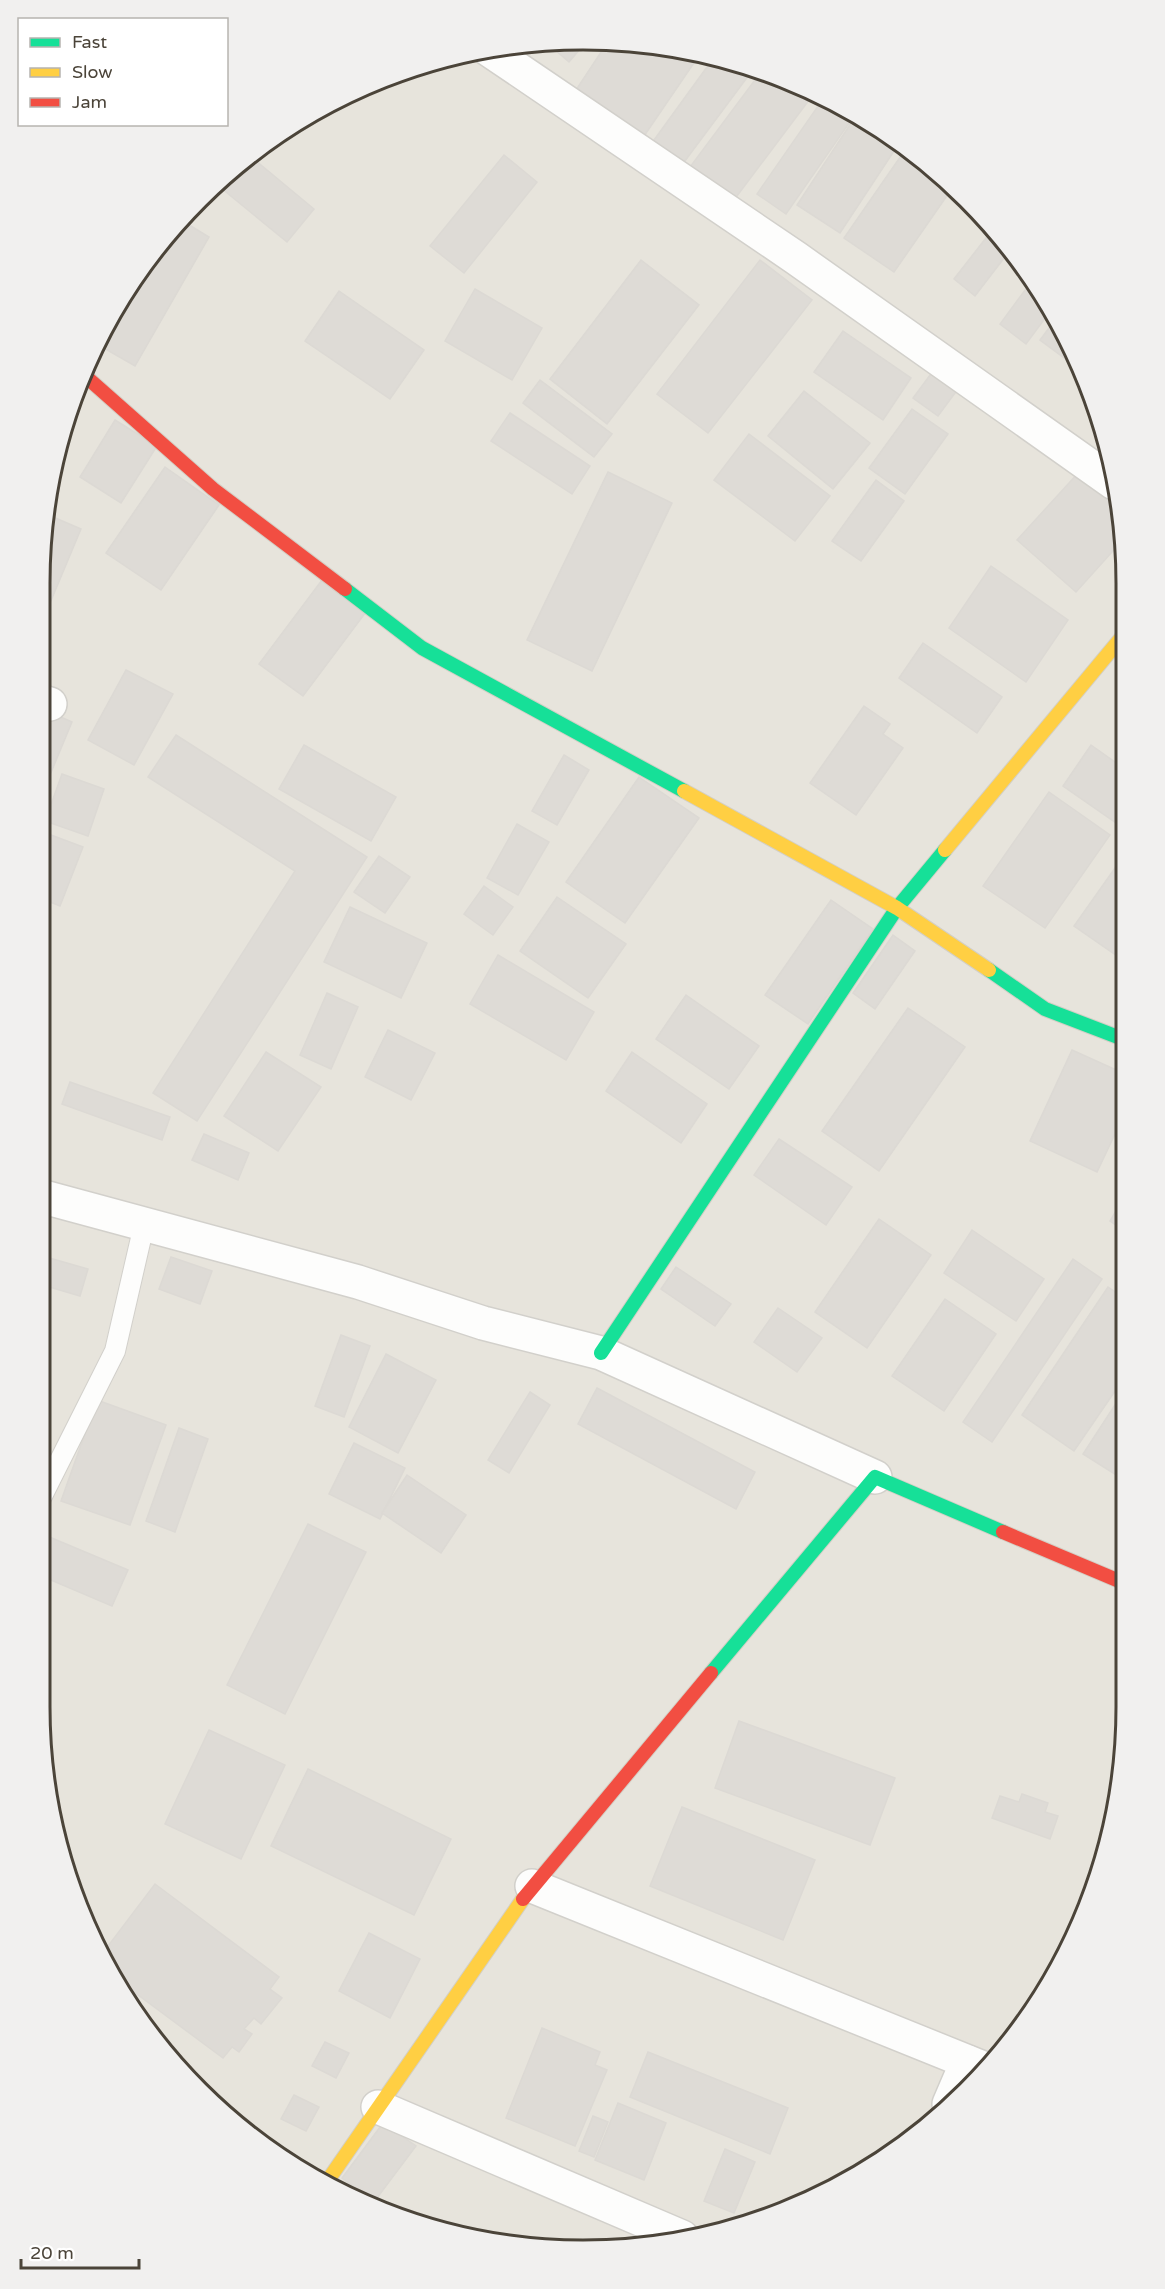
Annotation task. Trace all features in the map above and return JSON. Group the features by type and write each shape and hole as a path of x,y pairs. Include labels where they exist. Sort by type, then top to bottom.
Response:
{"street":[{"path":"499,56 796,258 1104,476"},
{"path":"90,380 213,489 422,648 897,908 1045,1009 1115,1036"},
{"path":"601,1353 767,1107 897,908 1115,645"},
{"path":"50,1199 358,1282 483,1323 601,1353 876,1477 1115,1579"},
{"path":"331,2176 532,1886 876,1477"},
{"path":"532,1886 975,2065"},
{"path":"378,2106 670,2232"}],"lane":[{"path":"50,1480 115,1352 144,1225"}],"shaded area":[{"path":"582,50 617,51 652,54 720,68 754,78 818,104 879,139 934,182 983,231 1026,286 1061,347 1087,411 1105,479 1111,513 1115,582 1114,1741 1111,1776 1097,1844 1087,1878 1061,1942 1026,2003 983,2058 959,2083 934,2107 879,2150 818,2185 754,2211 686,2229 652,2235 582,2240 513,2235 445,2221 411,2211 347,2185 286,2150 231,2107 206,2083 182,2058 139,2003 104,1942 78,1878 60,1810 54,1776 50,1706 51,548 54,513 68,445 78,411 104,347 139,286 160,258 182,231 231,182 286,139 316,121 347,104 411,78 479,60 513,54"}],"building":[{"path":"579,50 569,62 556,51"},
{"path":"602,51 652,54 695,62 638,145 570,99"},
{"path":"708,65 748,76 676,173 646,151"},
{"path":"756,79 809,100 731,204 687,171"},
{"path":"819,105 850,122 786,214 757,194"},
{"path":"851,122 894,151 840,233 797,205"},
{"path":"504,155 537,182 464,273 430,246"},
{"path":"901,156 947,195 894,272 844,238"},
{"path":"256,161 314,209 287,242 223,190"},
{"path":"188,224 209,237 135,366 104,348 139,286"},
{"path":"987,236 1005,257 975,296 954,279"},
{"path":"641,260 699,305 607,424 550,379"},
{"path":"760,260 812,300 708,433 657,394"},
{"path":"1027,288 1045,318 1026,344 1000,324"},
{"path":"475,289 542,328 512,380 445,341"},
{"path":"339,291 424,350 390,399 305,341"},
{"path":"1050,327 1067,360 1040,340"},
{"path":"843,331 911,378 883,420 814,372"},
{"path":"936,367 961,385 938,416 913,398"},
{"path":"540,380 612,434 594,457 523,403"},
{"path":"804,391 870,443 833,489 768,436"},
{"path":"912,409 948,434 905,494 869,468"},
{"path":"510,413 590,466 572,494 491,441"},
{"path":"115,420 157,446 121,503 80,477"},
{"path":"749,434 830,496 795,541 714,480"},
{"path":"165,467 219,505 161,590 106,553"},
{"path":"608,472 672,503 592,671 527,640"},
{"path":"1079,472 1108,498 1114,550 1076,592 1017,540"},
{"path":"876,480 904,501 861,561 832,541"},
{"path":"54,517 81,529 50,603"},
{"path":"991,566 1068,620 1026,682 949,628"},
{"path":"322,580 366,612 303,696 259,664"},
{"path":"923,643 1002,697 977,733 899,678"},
{"path":"126,670 173,694 134,765 88,740"},
{"path":"864,706 890,724 883,734 903,748 856,815 810,783"},
{"path":"50,712 72,722 50,775"},
{"path":"176,735 367,857 197,1121 153,1093 295,871 148,777"},
{"path":"304,745 396,797 371,841 279,789"},
{"path":"1091,745 1115,762 1115,822 1063,786"},
{"path":"564,755 589,770 557,825 532,811"},
{"path":"62,774 104,789 88,836 50,823 50,807"},
{"path":"639,777 699,818 625,923 566,882"},
{"path":"1049,792 1110,835 1045,928 983,886"},
{"path":"517,824 549,842 518,895 487,878"},
{"path":"50,835 83,847 60,906 50,902"},
{"path":"379,856 410,877 385,913 354,892"},
{"path":"1115,868 1115,954 1074,926"},
{"path":"484,886 513,907 493,935 464,914"},
{"path":"557,897 626,944 588,998 520,951"},
{"path":"831,900 873,929 808,1024 765,995"},
{"path":"350,907 427,943 401,998 324,962"},
{"path":"893,935 915,951 875,1009 853,993"},
{"path":"498,955 594,1012 566,1060 470,1004"},
{"path":"327,993 358,1007 331,1069 300,1055"},
{"path":"686,995 759,1046 729,1089 656,1039"},
{"path":"908,1008 965,1047 879,1171 822,1131"},
{"path":"388,1030 435,1053 411,1100 365,1077"},
{"path":"1072,1050 1115,1069 1115,1134 1097,1172 1030,1141"},
{"path":"266,1052 321,1087 278,1151 224,1116"},
{"path":"632,1052 707,1104 681,1143 606,1091"},
{"path":"70,1082 170,1117 162,1140 62,1104"},
{"path":"204,1134 249,1153 238,1180 192,1160"},
{"path":"779,1139 852,1187 826,1225 754,1175"},
{"path":"1115,1213 1115,1224 1110,1221"},
{"path":"879,1219 931,1255 867,1348 815,1312"},
{"path":"972,1230 1044,1279 1016,1321 944,1273"},
{"path":"171,1257 212,1271 200,1304 159,1289"},
{"path":"50,1258 88,1269 80,1296 50,1287"},
{"path":"1073,1259 1102,1279 992,1442 963,1422"},
{"path":"676,1267 731,1304 715,1326 661,1289"},
{"path":"1108,1287 1115,1292 1115,1391 1074,1451 1022,1415"},
{"path":"945,1299 996,1334 944,1411 892,1376"},
{"path":"778,1308 822,1338 797,1372 754,1342"},
{"path":"341,1335 370,1346 344,1417 315,1406"},
{"path":"386,1354 436,1380 398,1453 349,1427"},
{"path":"597,1388 755,1472 736,1509 578,1424"},
{"path":"530,1392 550,1405 509,1473 488,1460"},
{"path":"97,1400 166,1425 130,1525 61,1501"},
{"path":"1115,1405 1115,1474 1083,1454"},
{"path":"179,1428 208,1439 175,1532 146,1521"},
{"path":"354,1443 405,1468 380,1519 329,1494"},
{"path":"407,1475 466,1515 441,1553 382,1513"},
{"path":"308,1524 366,1552 285,1714 227,1685"},
{"path":"50,1537 128,1570 112,1606 50,1580"},
{"path":"739,1721 895,1778 870,1845 715,1788"},
{"path":"209,1730 285,1765 241,1859 165,1824"},
{"path":"308,1769 451,1839 414,1915 271,1846"},
{"path":"1022,1794 1048,1803 1045,1812 1058,1816 1050,1839 992,1818 1000,1796 1019,1802"},
{"path":"682,1807 815,1860 783,1940 650,1886"},
{"path":"155,1884 279,1977 270,1989 282,1998 261,2024 254,2018 244,2029 252,2034 239,2052 232,2047 223,2058 131,1990 107,1947"},
{"path":"369,1933 420,1959 390,2018 339,1991"},
{"path":"542,2028 600,2052 595,2065 607,2070 575,2146 506,2118"},
{"path":"325,2042 349,2053 336,2078 312,2066"},
{"path":"648,2052 788,2108 770,2154 630,2097"},
{"path":"294,2095 319,2107 306,2131 281,2119"},
{"path":"618,2103 666,2123 644,2180 595,2160"},
{"path":"593,2116 608,2122 594,2157 579,2151"},
{"path":"383,2123 416,2146 377,2198 357,2190 342,2178"},
{"path":"725,2149 755,2162 734,2213 704,2201"}],"traffic: fast":[{"path":"345,589 422,648 684,791"},
{"path":"601,1353 897,908 945,850"},
{"path":"989,970 1045,1009 1115,1036"},
{"path":"711,1673 875,1477 1003,1532"}],"traffic: slow":[{"path":"945,850 1115,645"},
{"path":"684,791 897,908 989,970"},
{"path":"331,2176 523,1899"}],"traffic: jam":[{"path":"90,380 213,489 345,589"},
{"path":"1003,1532 1115,1579"},
{"path":"523,1899 711,1673"}]}
